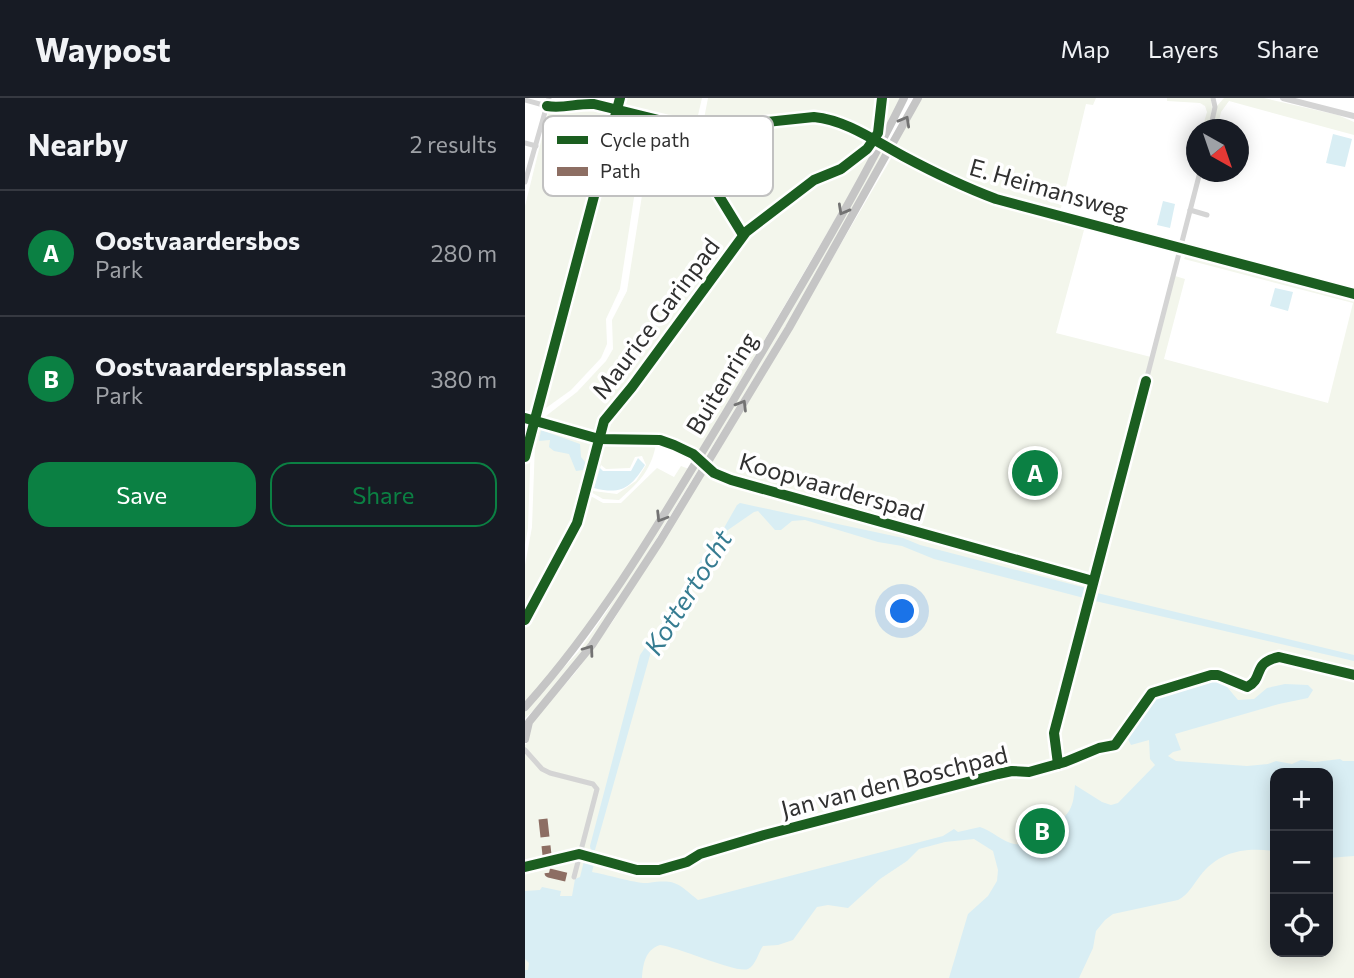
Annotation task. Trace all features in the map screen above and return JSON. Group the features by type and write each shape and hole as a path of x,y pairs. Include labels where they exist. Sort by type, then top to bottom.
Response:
{"highway":[{"name":"Buitenring","path":"525,707 580,643 634,562 785,314 904,98"},
{"name":"Buitenring","path":"526,726 604,628 660,541 789,328 918,98"},
{"path":"525,742 526,726"}],"street":[{"path":"544,116 549,98"},
{"path":"1212,119 1215,107 1213,98"},
{"path":"1283,98 1354,116"},
{"path":"525,100 547,106"},
{"path":"525,182 543,121"},
{"path":"525,143 536,146"},
{"path":"1146,381 1197,182"},
{"path":"1190,210 1207,215"},
{"name":"E. Heimansweg","path":"1133,234 1354,294"},
{"path":"525,742 528,752 542,769 593,784 597,789 574,877"}],"shaded area":[{"path":"623,98 702,98 698,116 651,116 620,108"},
{"path":"708,98 881,98 875,138 849,124 823,115 773,120 773,116 705,116"},
{"path":"883,98 902,98 843,206 698,453 687,445 664,438 602,437 606,422 746,236 813,182 844,171 870,149 879,133"},
{"path":"921,98 1096,98 1093,105 1086,104 1060,212 968,186 893,148"},
{"path":"1167,98 1211,98 1210,119 1205,119 1207,112 1205,106 1200,103 1167,101"},
{"path":"1224,98 1264,98 1338,115 1354,122 1354,135 1229,101 1219,119 1214,119 1217,106"},
{"path":"588,106 614,111 613,116 547,116 549,109 561,111"},
{"path":"619,112 633,116 618,116"},
{"path":"813,119 833,121 871,141 859,155 846,163 848,165 810,181 743,231 722,196 773,196 773,123"},
{"path":"543,133 543,196 592,196 533,418 525,416 525,206"},
{"path":"883,147 887,150 807,291 607,620 541,704 525,718 525,710 579,651 607,611"},
{"path":"892,157 905,163 907,160 957,185 959,191 961,187 1044,212 1042,217 1084,230 1056,333 1151,357 1175,276 1185,279 1164,359 1328,403 1353,303 1184,259 1188,251 1354,294 1354,978 525,978 525,745 528,742 531,723 575,673 613,621 706,470 714,476 718,468 710,466"},
{"path":"597,196 634,196 620,289 606,319 607,344 601,358 571,390 539,413"},
{"path":"642,196 716,196 740,234 625,393 601,420 597,436 545,421 546,416 577,392 606,361 613,349 612,320 627,291"},
{"path":"542,425 597,441 575,523 525,615 525,565 532,527 535,443"},
{"path":"531,440 528,528 525,545 525,464"},
{"path":"601,443 656,444 651,462 643,475 619,500 603,499 589,491","holes":["642,456 646,465 636,481 617,494 593,491 601,465 606,469 630,468 635,457"]},
{"path":"681,466 689,469 607,600 525,705 525,624 579,524 589,495 603,503 621,503 657,468 674,477"}],"water":[{"path":"1333,134 1352,139 1345,167 1326,163"},
{"path":"1163,201 1175,204 1170,228 1157,225"},
{"path":"1275,288 1293,292 1288,311 1270,306"},
{"path":"541,430 580,444 581,457 586,463 583,470 576,471 569,454 554,451 549,447 550,440 539,441"},
{"path":"638,458 645,465 630,484 611,491 594,488 600,468 603,471 631,471"},
{"name":"Kottertocht","path":"740,503 903,538 920,545 1086,588 1084,598 934,559 902,546 878,542 805,520 792,521 781,530 775,530 758,511 754,512 725,532 713,547 652,648 595,850 591,851 590,846 640,655"},
{"path":"1093,592 1354,655 1354,661 1091,600"},
{"path":"1212,679 1227,687 1238,700 1254,699 1267,688 1285,684 1308,685 1313,690 1308,698 1175,734 1181,750 1168,756 1176,761 1247,766 1276,761 1292,764 1301,760 1354,761 1354,856 1333,858 1333,768 1270,768 1270,851 1243,851 1224,856 1207,868 1178,900 1113,914 1096,931 1093,948 1079,978 949,978 968,914 988,896 997,881 998,870 993,851 974,839 945,842 919,849 848,908 828,905 817,907 793,940 763,946 748,969 733,968 660,945 648,954 642,978 525,978 529,963 525,959 525,891 540,890 542,887 561,891 560,896 572,896 575,879 580,877 584,861 594,864 592,872 643,883 671,882 698,900 943,836 954,829 958,832 980,827 1010,843 1028,842 1044,834 1065,816 1072,805 1075,785 1102,802 1111,805 1118,803 1155,765 1150,759 1149,740 1131,745 1126,735 1144,713 1149,702 1166,695 1170,689"}],"marked path":[{"path":"543,819 549,873 574,877"}],"cycle path":[{"path":"615,116 620,98"},
{"name":"Maurice Garinpad","path":"525,620 577,523 604,421 746,232 814,180 841,169 867,149 878,133 882,98"},
{"path":"547,106 594,104 643,116"},
{"path":"773,121 814,117 837,122 937,173 996,199 1354,294"},
{"path":"525,457 594,196"},
{"path":"719,196 743,235"},
{"path":"1058,764 1054,733 1146,381"},
{"name":"Koopvaarderspad","path":"525,418 599,439 660,440 693,454 714,473 731,480 1093,581"},
{"name":"Jan van den Boschpad","path":"525,867 579,854 637,870 659,870 687,862 700,854 764,835 998,774 1029,772 1065,762 1099,748 1115,745 1152,693 1211,675 1218,675 1247,687 1256,679 1265,663 1279,657 1354,675"}],"place":[{"name":"Oostvaardersbos","path":"1035,473"},
{"name":"Oostvaardersplassen","path":"1042,831"}]}
